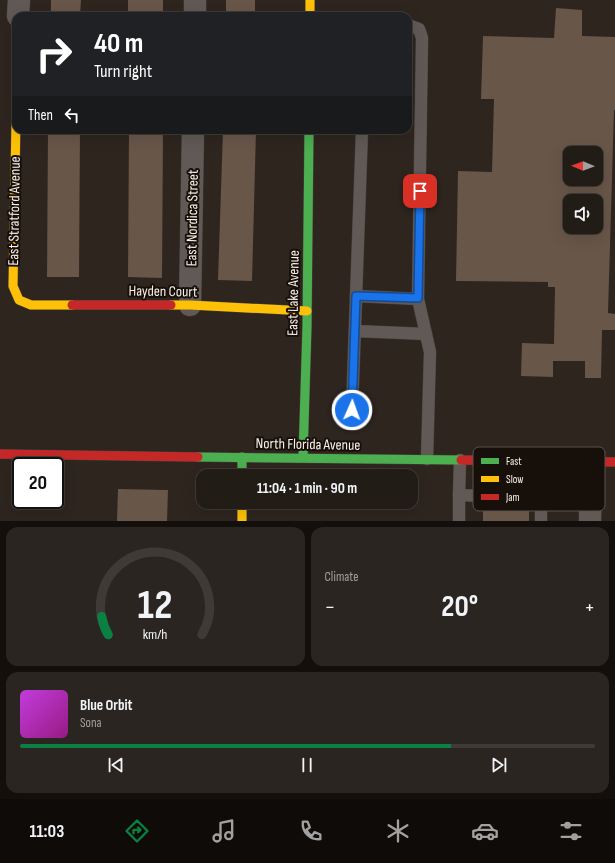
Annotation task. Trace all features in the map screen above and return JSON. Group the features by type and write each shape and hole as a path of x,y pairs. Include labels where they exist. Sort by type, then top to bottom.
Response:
{"street":[{"path":"18,0 18,12"},
{"path":"195,0 195,12"},
{"path":"310,0 310,12"},
{"name":"East Stratford Avenue","path":"16,134 12,286 19,300"},
{"name":"East Nordica Street","path":"190,305 193,134"},
{"name":"East Lake Avenue","path":"303,457 307,311 309,134"},
{"name":"Hayden Court","path":"19,300 31,305 190,305 307,311"},
{"name":"North Florida Avenue","path":"0,454 473,460"},
{"path":"242,457 242,469"},
{"path":"242,509 242,521"},
{"path":"590,511 590,521"}],"lane":[{"path":"412,26 419,29 422,38 418,298 430,352 427,459"},
{"path":"352,410 362,134"},
{"path":"356,296 418,298"},
{"path":"355,331 426,334"},
{"path":"459,521 460,460"},
{"path":"459,495 473,496"}],"building":[{"path":"51,0 81,0 80,12 51,12"},
{"path":"128,0 163,0 163,12 128,12"},
{"path":"226,0 255,0 255,12 226,12"},
{"path":"556,8 582,10 582,36 615,37 615,110 608,313 615,314 615,330 602,330 601,378 585,378 585,361 553,361 553,377 521,376 522,343 554,344 555,287 548,287 548,282 456,281 458,171 492,172 494,99 481,99 483,36 554,38"},
{"path":"48,134 80,134 79,277 47,277"},
{"path":"129,134 163,134 162,278 128,277"},
{"path":"223,134 256,134 252,281 218,280"},
{"path":"118,489 168,490 167,521 117,521"},
{"path":"483,511 529,511 529,521 483,521"}],"traffic: fast":[{"path":"303,457 307,326 309,134"},
{"path":"198,457 461,460"},
{"path":"242,457 242,469"}],"traffic: slow":[{"path":"310,0 310,12"},
{"path":"16,134 13,286 19,300 31,305 72,305"},
{"path":"171,305 307,311"},
{"path":"242,509 242,521"}],"traffic: jam":[{"path":"72,305 171,305"},
{"path":"0,454 198,457"},
{"path":"461,460 473,460"},
{"path":"605,462 615,462"}],"route":[{"path":"352,410 356,296 418,298 420,191"}]}
